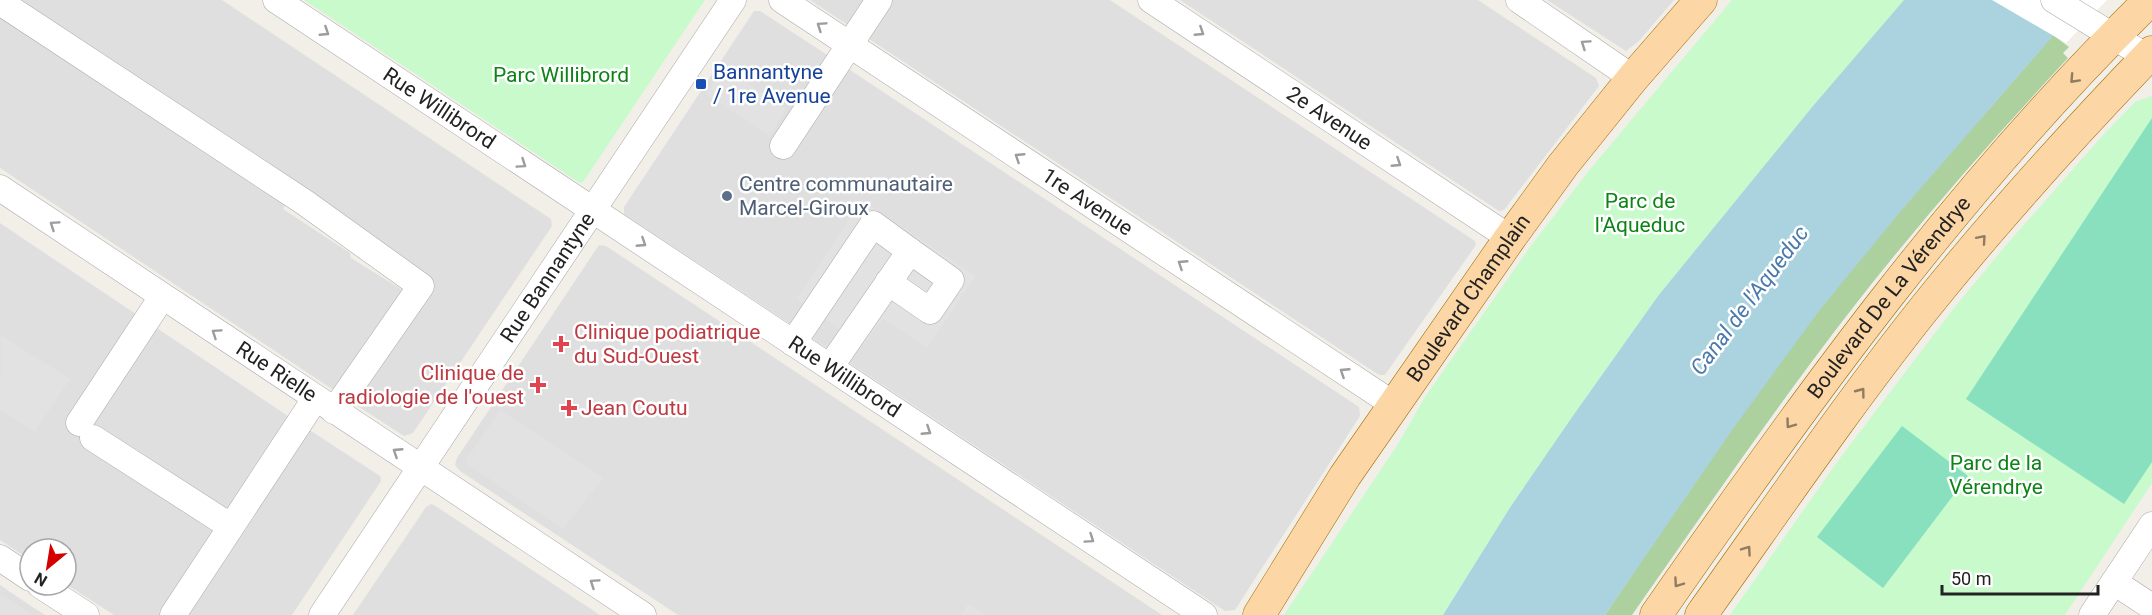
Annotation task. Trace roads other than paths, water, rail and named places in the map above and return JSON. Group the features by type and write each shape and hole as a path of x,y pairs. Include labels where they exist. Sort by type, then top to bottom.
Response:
{"main road":[{"name":"Boulevard De La Vérendrye","path":"1656,615 1810,396 1928,246 2010,148 2150,0"},
{"name":"Boulevard Champlain","path":"1259,615 1345,476 1510,237 1563,165 1698,1"},
{"name":"Boulevard De La Vérendrye","path":"1701,615 1922,311 2044,167 2150,57"}],"street":[{"name":"Rue Willibrord","path":"276,0 1204,615"},
{"name":"Rue Bannantyne","path":"322,615 733,0"},
{"name":"1re Avenue","path":"782,0 1393,404"},
{"path":"783,146 879,0"},
{"name":"2e Avenue","path":"1151,0 1510,237"},
{"path":"1519,0 1633,78"},
{"path":"2054,0 2150,57"},
{"path":"0,2 304,202 421,286 230,526 172,615"},
{"name":"Rue Rielle","path":"0,188 643,615"},
{"path":"793,343 873,224 951,280 930,310 888,282"},
{"path":"830,367 910,251"},
{"path":"162,297 86,431 230,526"},
{"path":"2092,615 2152,525"},
{"path":"0,558 18,570"},
{"path":"2114,582 2152,607"},
{"path":"58,597 86,615"}],"water":[{"name":"Canal de l'Aqueduc","path":"1904,0 2084,0 1900,212 1818,312 1730,433 1605,615 1443,615 1511,506 1658,296 1813,106"}],"place":[{"name":"Bannantyne / 1re Avenue","path":"701,84"},
{"name":"Centre communautaire Marcel-Giroux","path":"727,196"},
{"name":"Clinique podiatrique du Sud-Ouest","path":"561,344"},
{"name":"Clinique de radiologie de l'ouest","path":"538,385"},
{"name":"Jean Coutu","path":"569,408"}],"park label":[{"name":"Parc Willibrord","path":"561,75"},
{"name":"Parc de l'Aqueduc","path":"1640,213"},
{"name":"Parc de la Vérendrye","path":"1996,475"}]}
